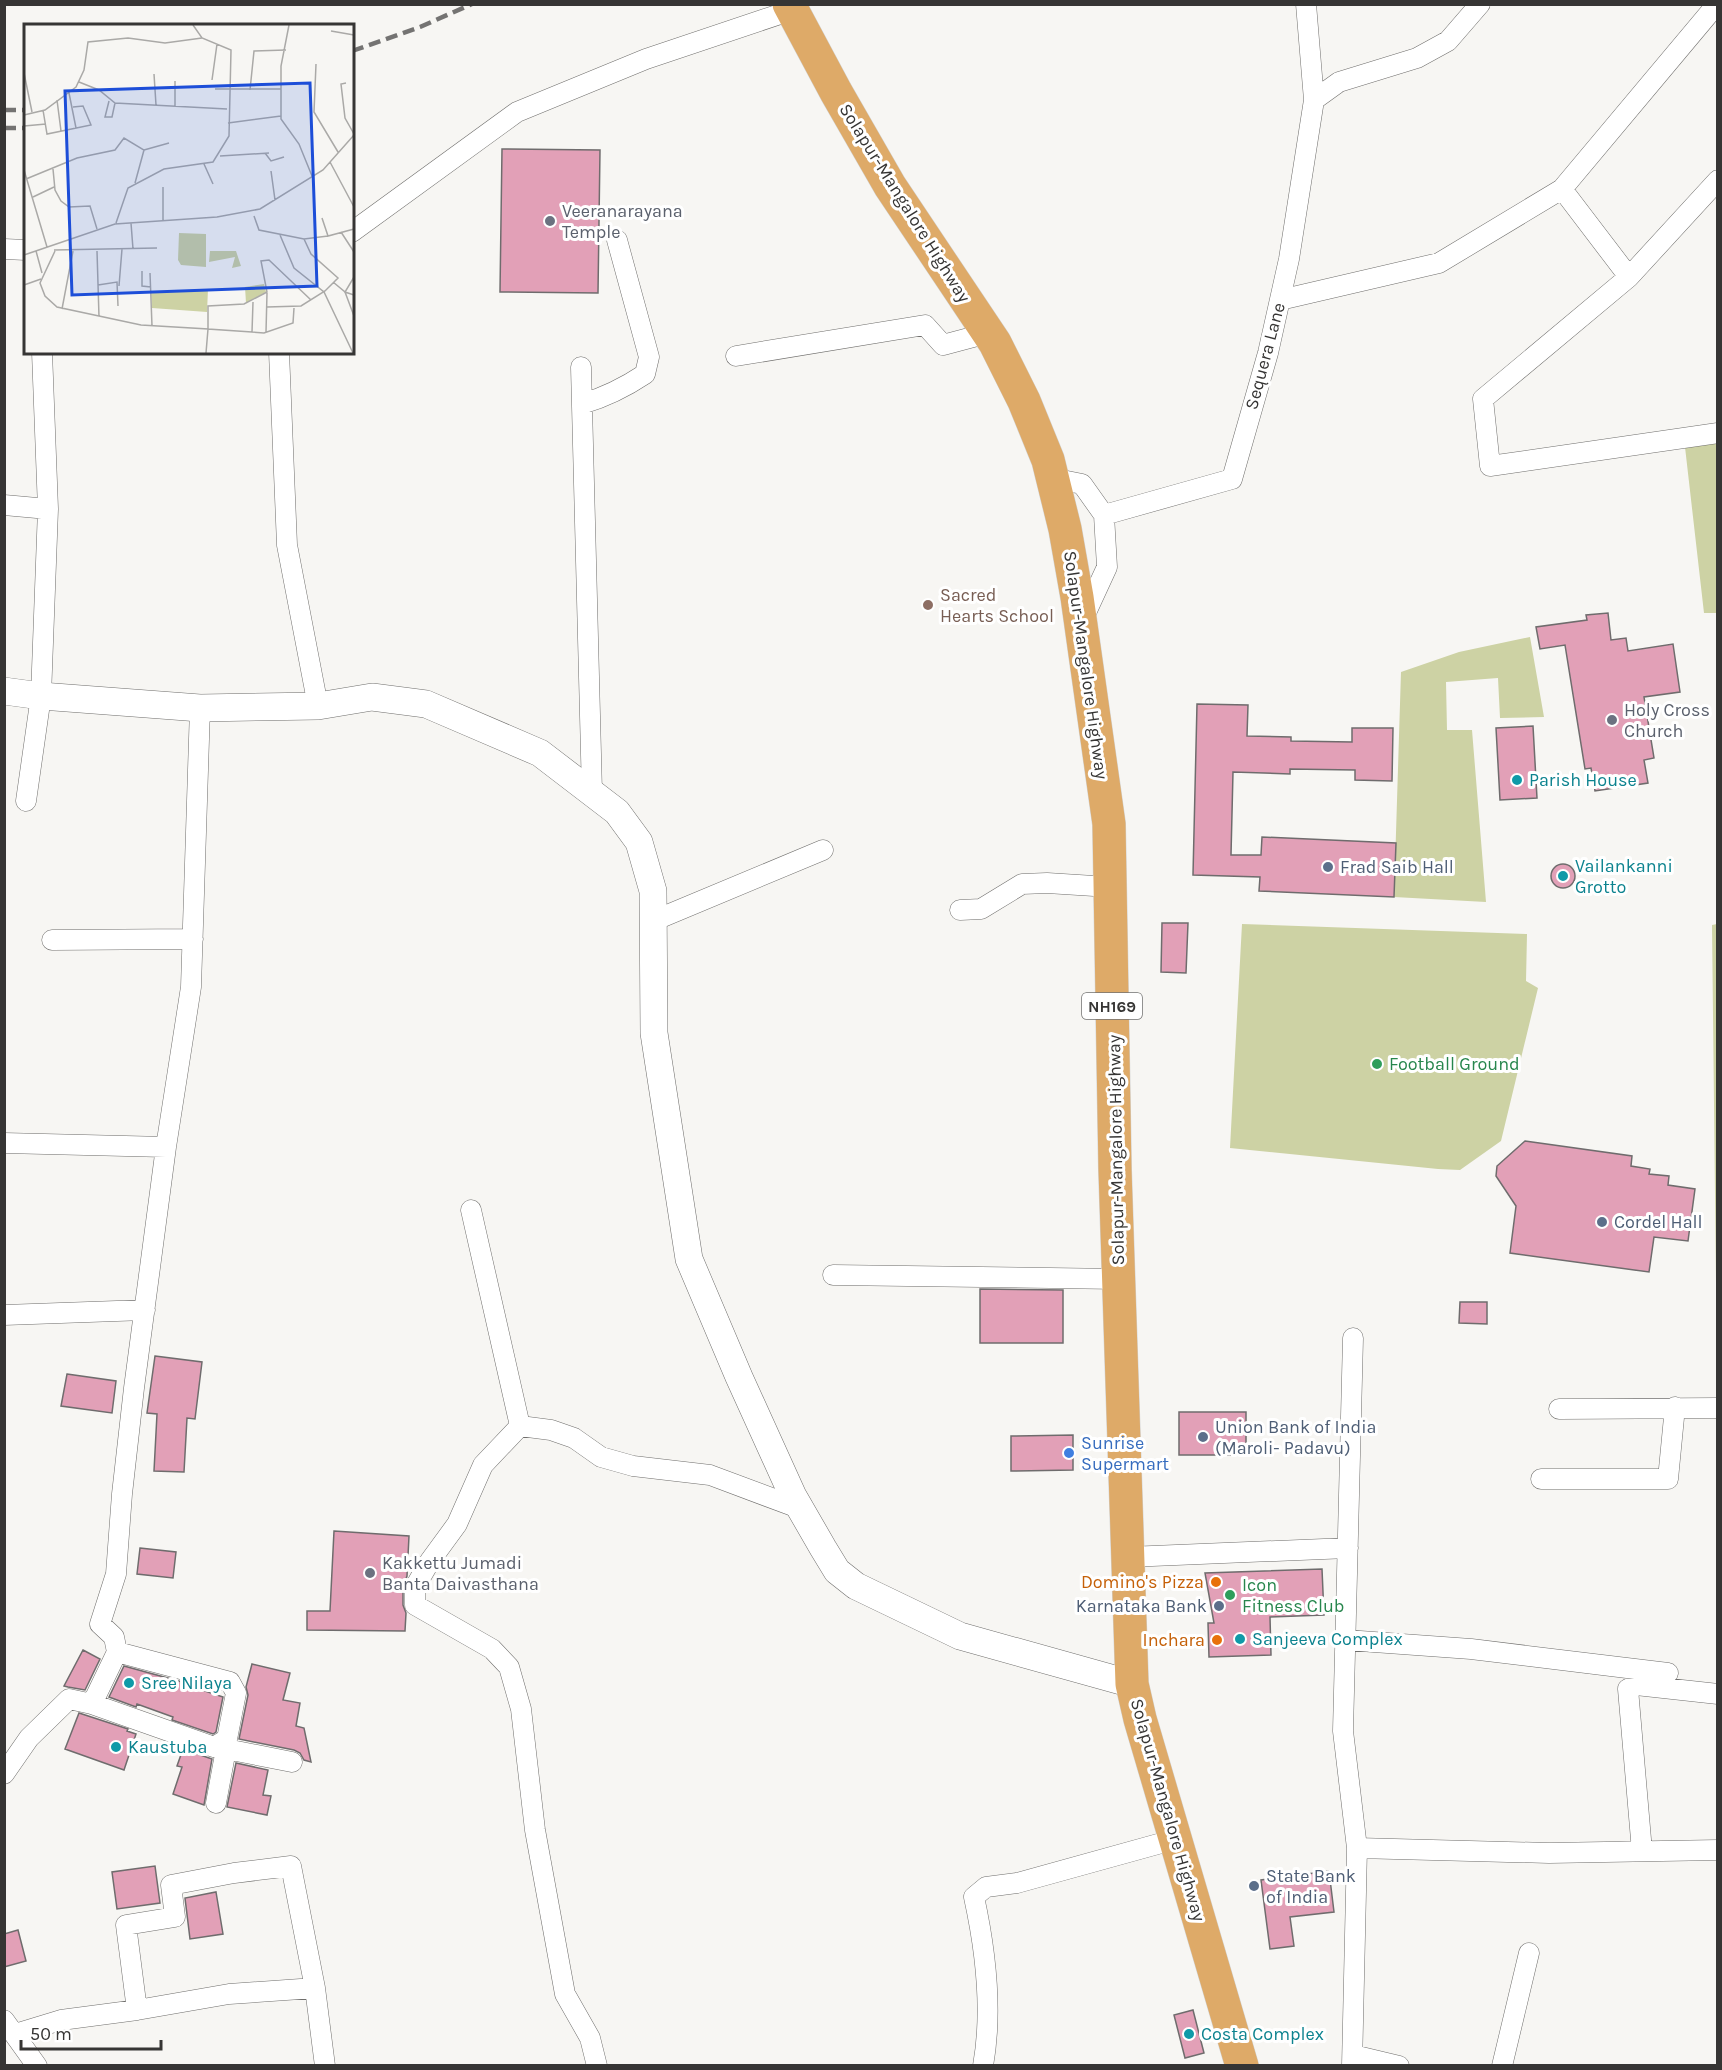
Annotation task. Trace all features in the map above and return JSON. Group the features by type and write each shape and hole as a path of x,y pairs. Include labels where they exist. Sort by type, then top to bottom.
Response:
{"highway":[{"name":"Solapur-Mangalore Highway","path":"791,7 890,186 988,333 1024,401 1048,460 1065,529 1081,624 1109,824 1119,1279 1132,1684 1140,1719 1242,2066"}],"street":[{"name":"Sequera Lane","path":"1104,515 1232,479 1268,353 1290,259 1314,100 1306,4"},
{"path":"1314,100 1339,82 1417,58 1448,41 1480,4"},
{"path":"1280,300 1439,263 1562,189 1717,4"},
{"path":"354,231 517,112 646,59 791,7"},
{"path":"1718,180 1629,277 1483,399 1490,466 1718,433"},
{"path":"1562,189 1629,277"},
{"path":"582,404 606,397 645,374 649,357 617,240"},
{"path":"4,249 24,250"},
{"path":"736,356 925,325 944,345 988,333"},
{"path":"26,801 41,696 48,509 42,354"},
{"path":"279,354 287,545 318,706"},
{"path":"581,367 592,793"},
{"path":"1052,478 1082,484 1104,515 1107,567 1081,624"},
{"path":"4,505 48,509"},
{"path":"4,691 200,708 318,706 372,697 426,704 540,753 617,812 639,842 653,891 654,1034 688,1259 793,1496 837,1571 856,1586 960,1636 1132,1684"},
{"path":"92,1704 117,1652 114,1637 100,1624 116,1574 122,1494 166,1147 192,987 200,708"},
{"path":"653,921 823,850"},
{"path":"960,910 981,909 1022,884 1047,883 1110,887"},
{"path":"52,940 193,939"},
{"path":"4,1143 166,1147"},
{"path":"471,1210 520,1426"},
{"path":"833,1275 1119,1279"},
{"path":"4,1315 145,1310"},
{"path":"1353,1338 1343,1731 1357,1848 1352,2060 1399,2066"},
{"path":"1541,1479 1668,1479 1675,1407"},
{"path":"1559,1409 1718,1408"},
{"path":"520,1426 550,1430 574,1438 601,1457 633,1466 710,1475 801,1509"},
{"path":"520,1426 483,1465 457,1524 430,1561 415,1587 415,1605 492,1649 509,1667 521,1708 535,1830 565,1994 590,2038 597,2066"},
{"path":"1128,1557 1348,1548"},
{"path":"1346,1640 1471,1649 1668,1673"},
{"path":"117,1652 230,1682 236,1692 227,1739 223,1746 216,1803"},
{"path":"1642,1851 1628,1689 1636,1684 1718,1694"},
{"path":"4,1774 29,1738 69,1699 92,1704 214,1747 223,1746 292,1762"},
{"path":"983,2066 988,2037 988,2004 974,1897 986,1887 1017,1883 1176,1839"},
{"path":"1357,1848 1549,1853 1718,1850"},
{"path":"137,2010 126,1925 175,1917 171,1886 234,1873 291,1866 315,1988 325,2066"},
{"path":"1502,2066 1529,1953"},
{"path":"37,2066 10,2027 137,2010 229,1994 315,1988"}],"green space":[{"path":"1717,440 1717,613 1704,613 1685,447"},
{"path":"1530,637 1544,717 1500,718 1498,678 1446,682 1447,730 1472,730 1486,902 1394,897 1401,672 1459,652"},
{"name":"Football Ground","path":"1242,924 1527,934 1526,981 1538,988 1501,1141 1460,1170 1230,1148"},
{"path":"1718,924 1717,1373 1712,925"}],"building":[{"name":"Veeranarayana Temple","path":"502,149 600,150 598,293 500,292"},
{"name":"Holy Cross Church","path":"1608,613 1611,640 1626,638 1628,651 1673,644 1680,692 1644,697 1654,758 1644,760 1648,783 1595,791 1591,768 1585,769 1565,645 1540,649 1536,627 1587,620 1586,615"},
{"path":"1197,704 1248,705 1247,736 1291,737 1291,741 1352,742 1352,728 1393,728 1392,781 1355,780 1355,770 1290,769 1290,774 1233,772 1231,855 1261,855 1262,837 1396,843 1394,897 1259,891 1260,877 1193,875"},
{"name":"Parish House","path":"1533,726 1537,798 1500,800 1496,728"},
{"name":"Vailankanni Grotto","path":"1563,864 1571,868 1575,876 1571,884 1563,888 1555,884 1551,876 1555,868"},
{"path":"1162,923 1188,923 1186,973 1161,972"},
{"name":"Cordel Hall","path":"1525,1141 1632,1156 1631,1166 1650,1169 1649,1174 1669,1176 1668,1185 1695,1189 1688,1241 1654,1237 1649,1272 1510,1253 1516,1206 1496,1176 1497,1166"},
{"path":"980,1289 1063,1290 1063,1343 980,1343"},
{"path":"1460,1302 1487,1302 1487,1324 1459,1323"},
{"path":"155,1356 202,1362 195,1419 187,1418 184,1472 154,1471 157,1414 147,1413"},
{"path":"67,1374 116,1381 112,1413 61,1406"},
{"path":"1179,1412 1246,1412 1246,1455 1179,1455"},
{"path":"1073,1435 1073,1470 1011,1471 1011,1436"},
{"name":"Kakkettu Jumadi Banta Daivasthana","path":"334,1531 409,1536 407,1576 403,1587 403,1605 406,1613 405,1631 307,1630 307,1611 330,1611"},
{"path":"140,1548 176,1552 173,1578 137,1574"},
{"path":"1322,1569 1324,1615 1270,1617 1271,1655 1209,1657 1208,1623 1214,1623 1205,1573"},
{"path":"83,1650 100,1659 85,1690 64,1686"},
{"path":"252,1664 290,1673 283,1700 300,1703 296,1726 304,1728 311,1762 304,1760 300,1753 294,1750 239,1739 248,1695 246,1687"},
{"path":"124,1666 182,1682 223,1697 216,1732 213,1734 172,1720 173,1717 137,1704 136,1707 109,1697"},
{"path":"79,1713 128,1729 127,1731 136,1734 124,1770 65,1749"},
{"path":"183,1749 212,1759 204,1805 173,1794 182,1767 177,1766"},
{"path":"236,1763 268,1770 263,1795 271,1796 267,1815 227,1807"},
{"path":"155,1866 160,1903 117,1909 112,1872"},
{"path":"1329,1871 1334,1912 1290,1917 1294,1946 1270,1949 1261,1880"},
{"path":"216,1892 223,1934 190,1939 185,1898"},
{"path":"18,1930 26,1961 4,1967 4,1934"},
{"name":"Costa Complex","path":"1193,2010 1204,2053 1185,2058 1174,2015"}],"railway":[{"path":"354,50 420,27 472,4"},
{"path":"4,110 24,110"},
{"path":"4,128 24,128"}],"place":[{"name":"Veeranarayana Temple","path":"550,221"},
{"name":"Sacred Hearts School","path":"928,605"},
{"name":"Holy Cross Church","path":"1612,720"},
{"name":"Parish House","path":"1517,780"},
{"name":"Frad Saib Hall","path":"1328,867"},
{"name":"Vailankanni Grotto","path":"1563,876"},
{"name":"Football Ground","path":"1377,1064"},
{"name":"Cordel Hall","path":"1602,1222"},
{"name":"Union Bank of India (Maroli- Padavu)","path":"1203,1437"},
{"name":"Sunrise Supermart","path":"1069,1453"},
{"name":"Kakkettu Jumadi Banta Daivasthana","path":"370,1573"},
{"name":"Domino's Pizza","path":"1216,1582"},
{"name":"Icon Fitness Club","path":"1230,1595"},
{"name":"Karnataka Bank","path":"1219,1606"},
{"name":"Sanjeeva Complex","path":"1240,1639"},
{"name":"Inchara","path":"1217,1640"},
{"name":"Sree Nilaya","path":"129,1683"},
{"name":"Kaustuba","path":"116,1747"},
{"name":"State Bank of India","path":"1254,1886"},
{"name":"Costa Complex","path":"1189,2034"}]}
